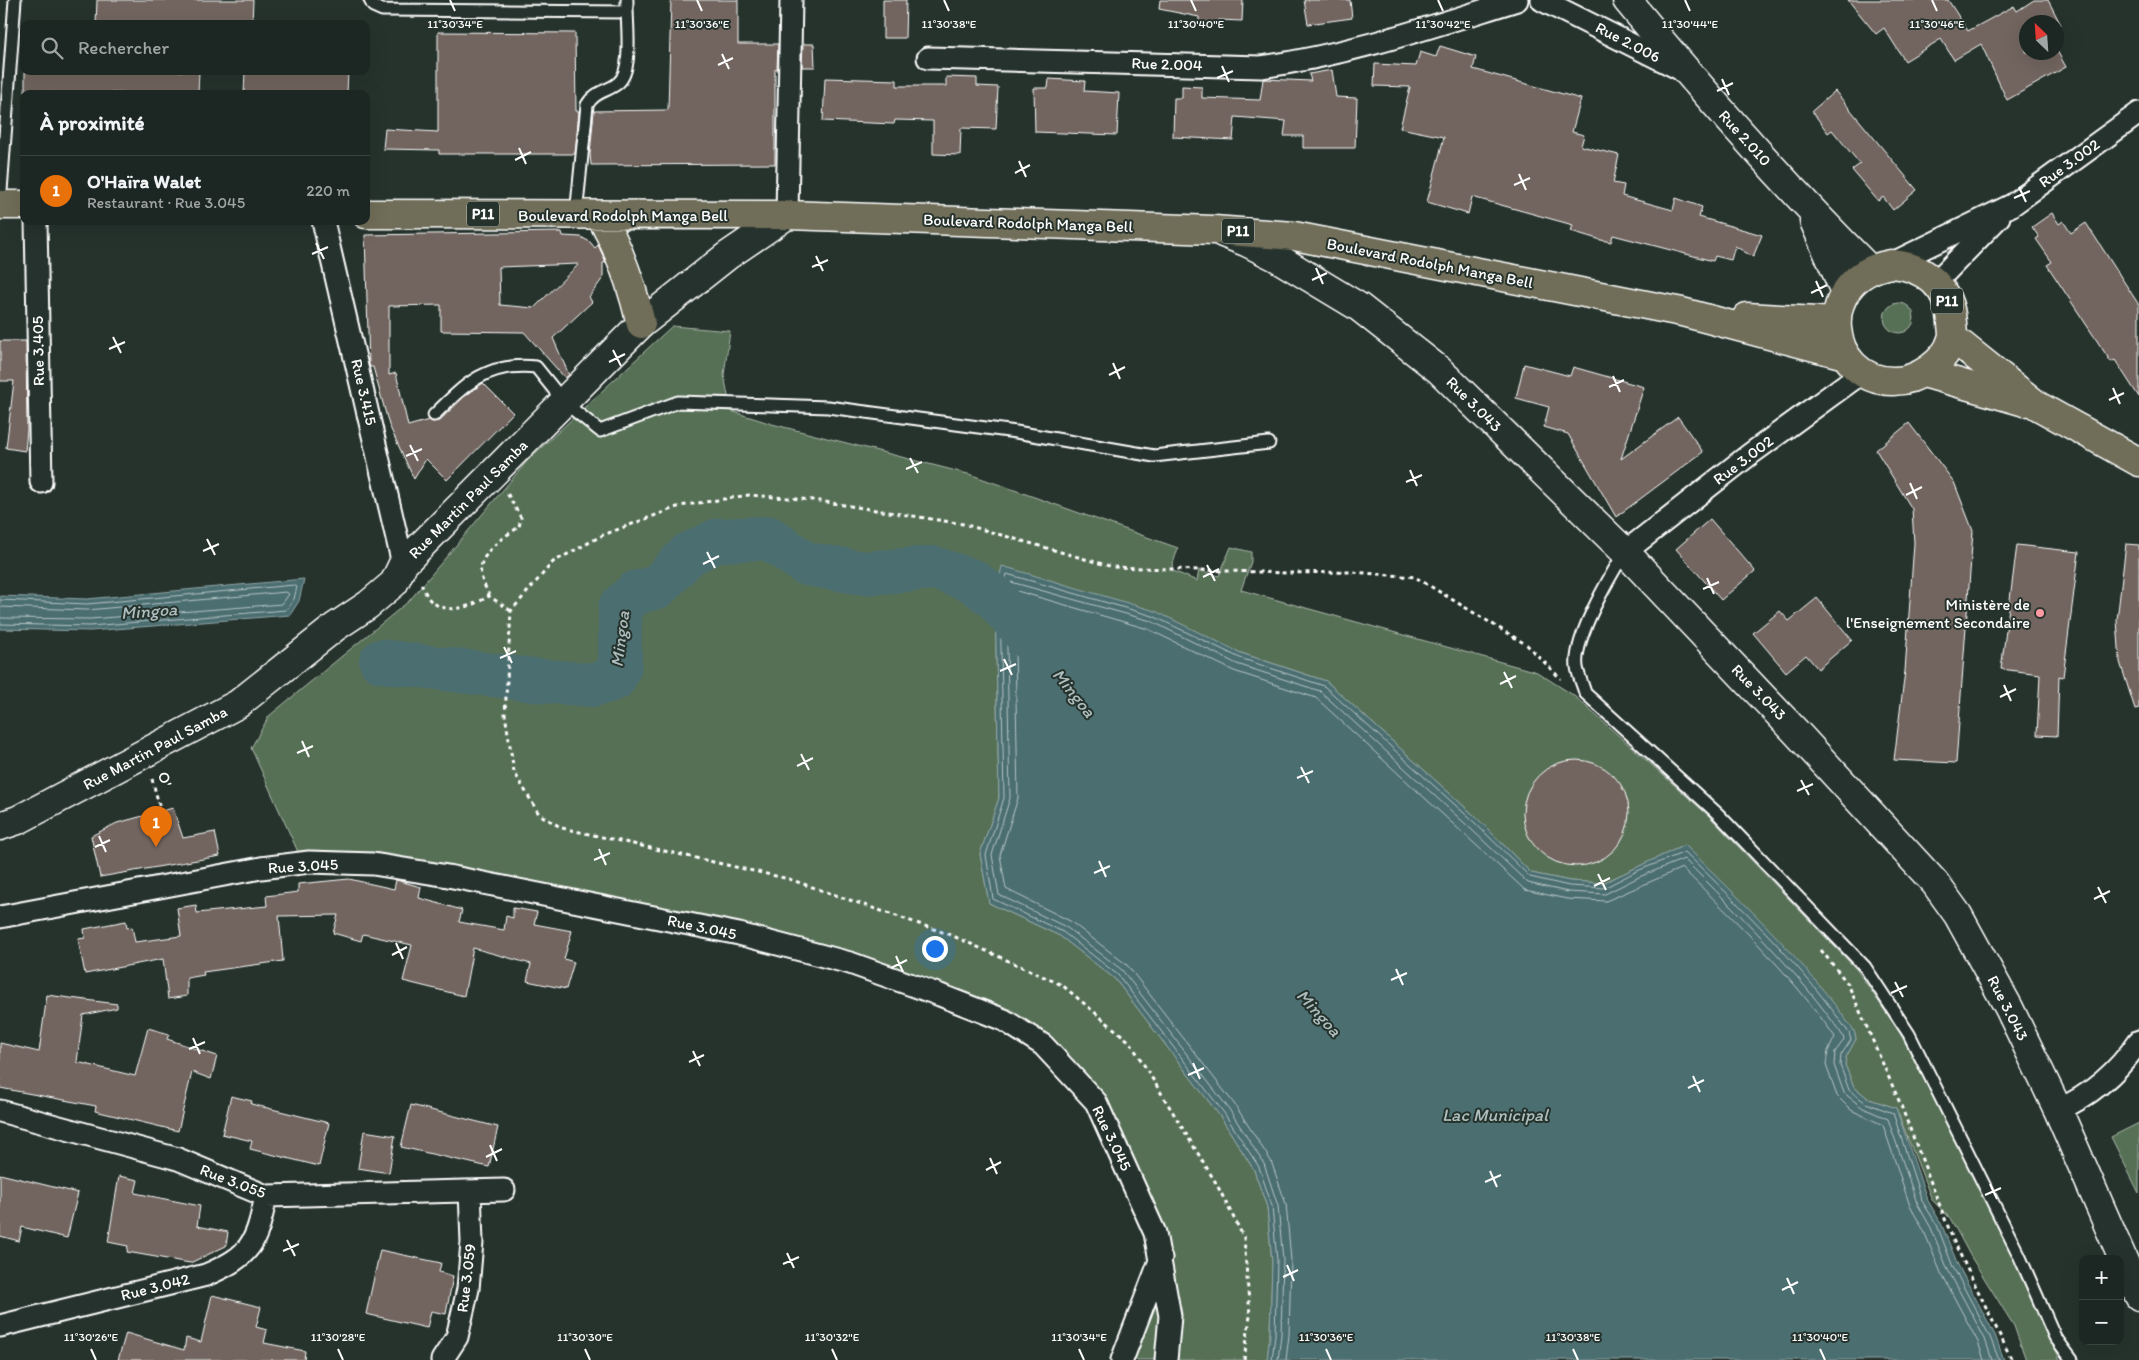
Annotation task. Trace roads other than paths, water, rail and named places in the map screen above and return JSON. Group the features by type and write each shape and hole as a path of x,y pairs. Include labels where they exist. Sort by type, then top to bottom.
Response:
{"main road":[{"name":"Rue 2.010","path":"1627,0 1687,72 1808,208 1881,267"},
{"path":"0,205 20,205"},
{"path":"1808,208 1845,292"},
{"name":"Boulevard Rodolph Manga Bell","path":"370,214 787,215 1214,230 1294,236 1682,312"},
{"path":"588,215 616,244 627,269 641,324"},
{"name":"Rue Martin Paul Samba","path":"0,826 18,820 238,704 335,627 368,605 394,583 405,562 641,324 727,256 787,215"},
{"name":"Rue 3.043","path":"1214,230 1261,249 1359,306 1440,370 1625,552 1796,732 1935,883 1958,915 2009,1008 2058,1110 2139,1296"},
{"path":"1854,363 1840,345 1836,322 1838,306 1845,292 1856,279 1881,267"},
{"name":"P11","path":"1682,312 1854,363 1877,378 1893,381 1909,379 1935,364 1952,338 1951,309 1936,282 1915,268 1881,267"},
{"path":"1682,312 1836,322"},
{"path":"1952,338 2038,406 2139,462"},
{"path":"1924,372 2038,406"}],"street":[{"path":"787,215 790,0"},
{"name":"Rue 2.004","path":"928,58 1261,67 1304,61 1395,38 1517,0"},
{"name":"Rue 2.006","path":"1542,0 1687,72"},
{"name":"Rue 3.002","path":"1881,267 2012,205 2139,112"},
{"path":"1936,282 2012,205"},
{"name":"Rue 3.405","path":"36,225 41,482"},
{"name":"Rue 3.415","path":"324,225 405,562"},
{"name":"Rue 3.002","path":"1625,552 1749,455 1854,363"},
{"name":"Rue 3.045","path":"0,917 261,868 309,862 373,864 448,876 739,934 850,963 1004,1020 1044,1045 1096,1102 1155,1233 1162,1258 1170,1316 1166,1360"},
{"path":"2058,1110 2094,1091 2110,1076 2139,1041"},
{"name":"Rue 3.055","path":"0,1111 178,1159 266,1196 504,1190"},
{"name":"Rue 3.059","path":"442,1360 457,1337 468,1290 472,1242 470,1190"},
{"name":"Rue 3.042","path":"0,1326 206,1275 227,1266 246,1252 259,1230 266,1196"},
{"path":"1122,1360 1162,1258"}],"lane":[{"path":"0,205 15,0"},
{"path":"370,0 373,6 382,10 626,12"},
{"path":"588,215 587,105 595,95 617,84 626,75 628,64 627,0"},
{"path":"434,415 460,389 482,374 514,364 536,367 564,402 600,431 678,402 828,407 1016,432 1154,456 1269,443"},
{"path":"1625,552 1609,579 1582,636 1577,666 1585,693 1718,814 1865,967 1909,1034 2019,1256 2055,1337 2072,1360"}],"water":[{"name":"Lac Municipal","path":"1002,566 1155,611 1241,653 1326,681 1478,819 1531,873 1570,881 1603,883 1685,845 1795,957 1854,1031 1856,1039 1846,1057 1845,1065 1854,1087 1869,1099 1896,1108 1927,1199 1941,1223 1958,1265 1995,1335 2004,1360 1267,1360 1270,1335 1272,1261 1267,1207 1254,1170 1220,1116 1115,979 1060,936 989,903 980,854 999,798 995,598"},
{"path":"304,579 299,601 290,615 90,631 0,629 0,596 87,599"}],"waterway":[{"name":"Mingoa","path":"381,661 533,680 593,685 614,679 620,666 620,607 635,593 657,587 689,554 718,540 769,538 806,564 864,573 934,568 973,581 995,598 1034,644"}],"place":[{"name":"Ministère de l'Enseignement Secondaire","path":"2040,613"},
{"name":"O'Haïra Walet","path":"156,847"}]}
